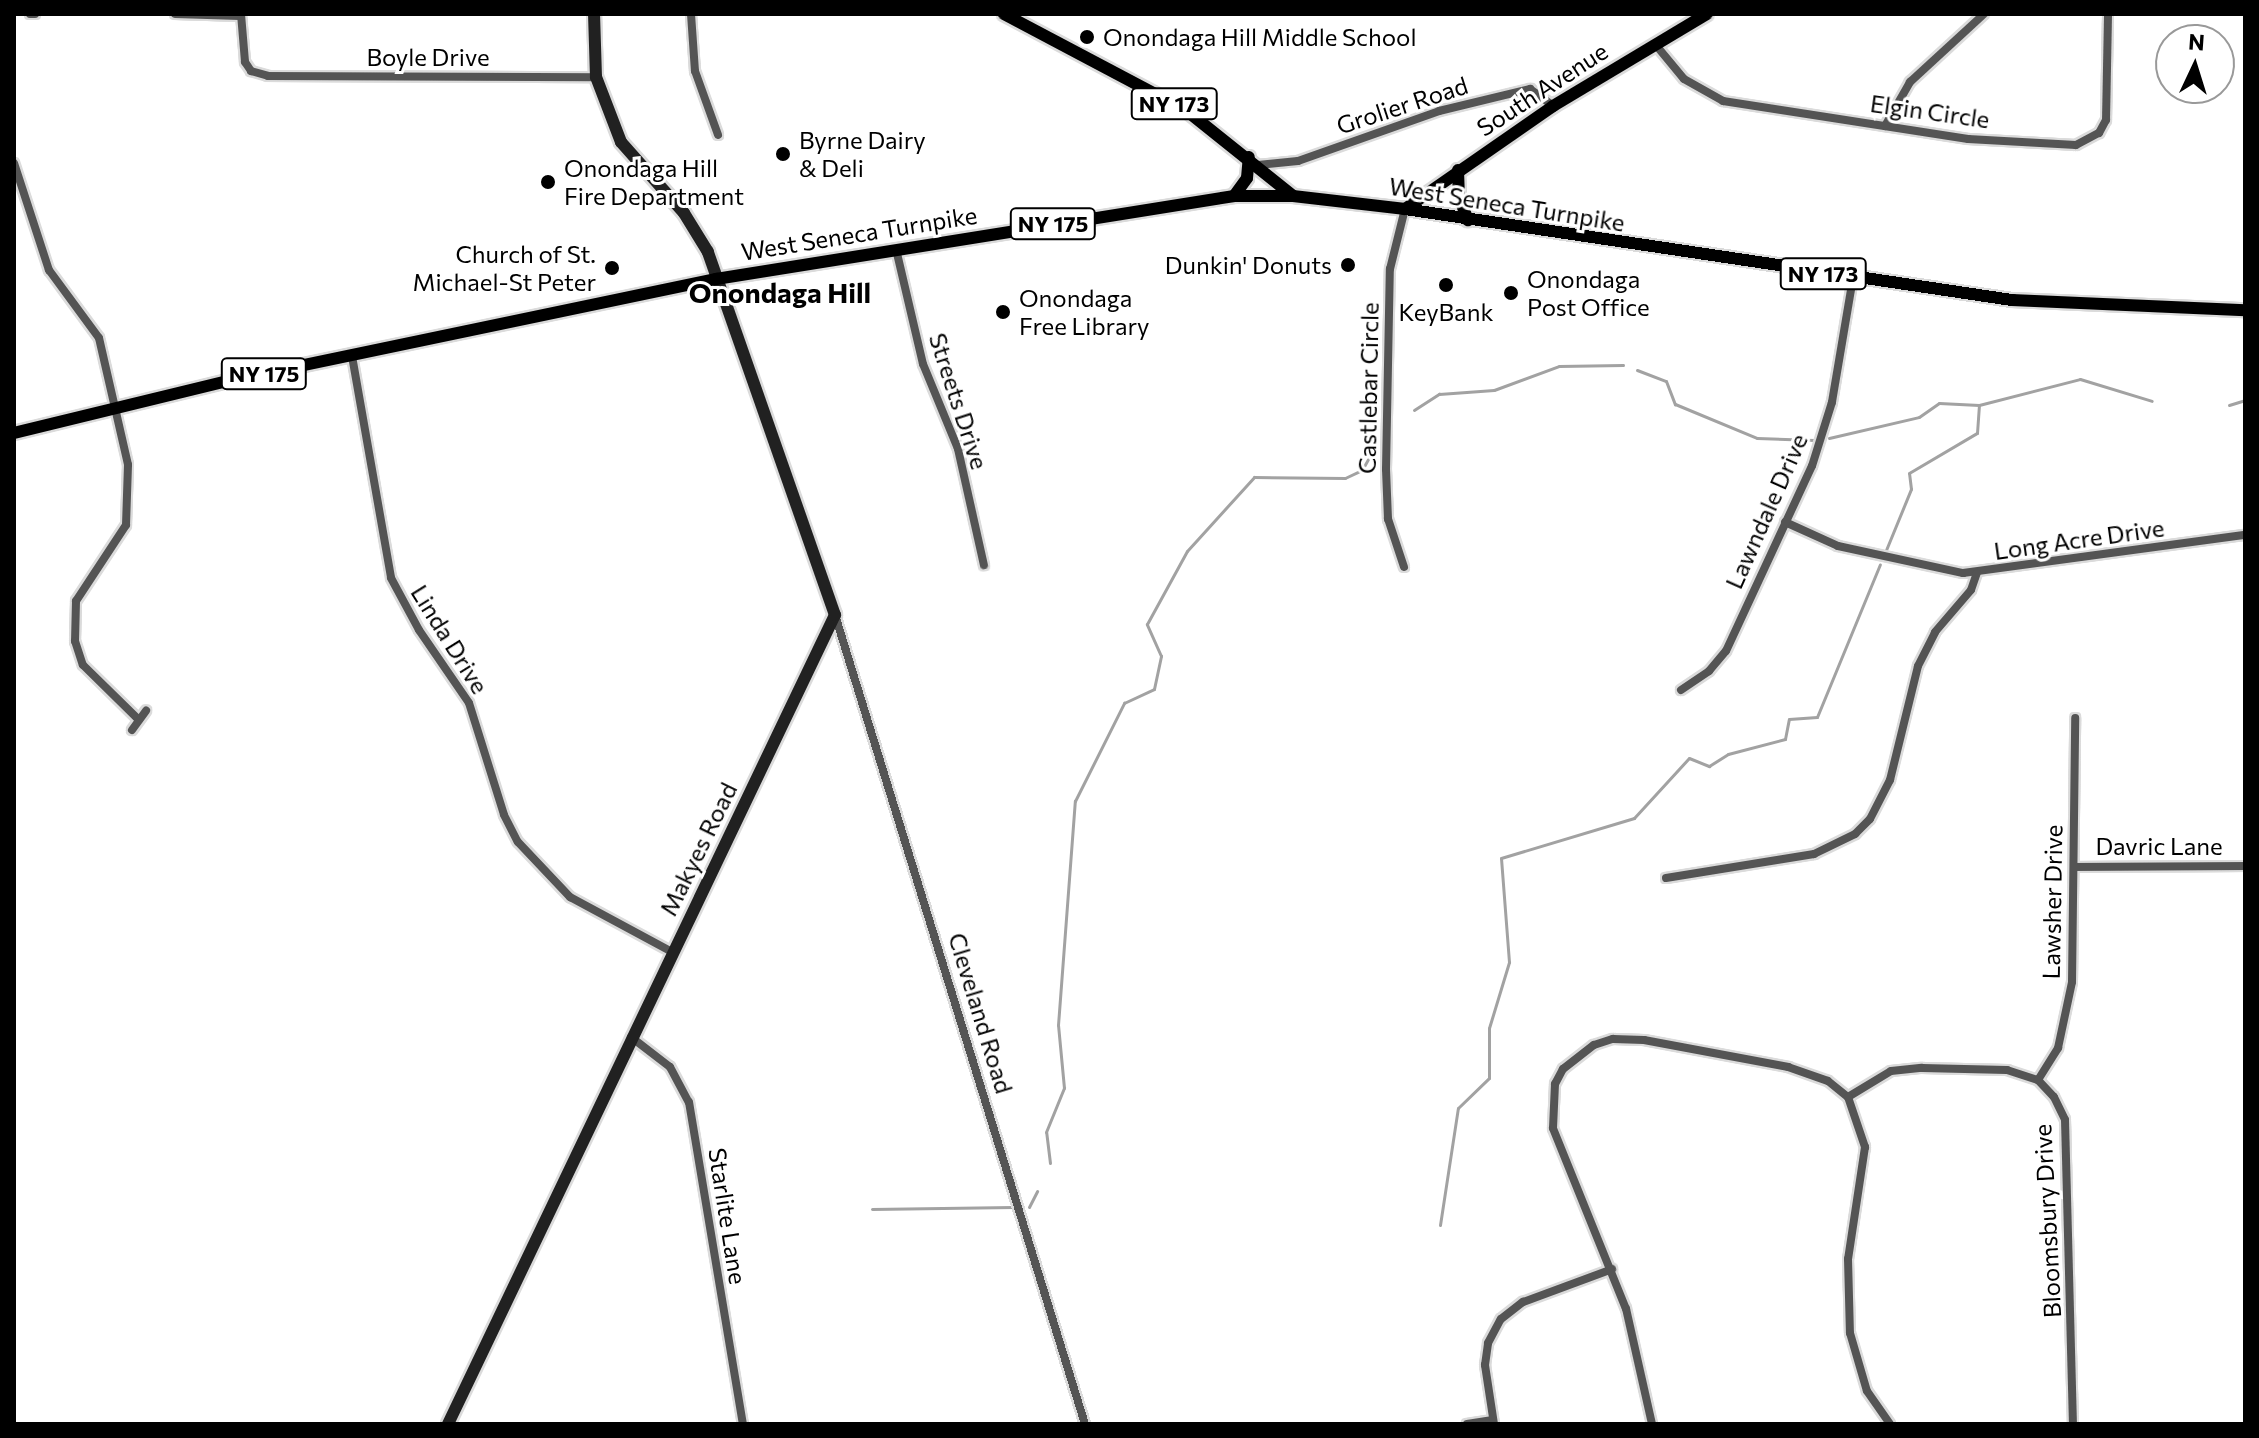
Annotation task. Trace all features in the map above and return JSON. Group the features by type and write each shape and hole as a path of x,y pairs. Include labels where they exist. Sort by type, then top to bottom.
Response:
{"main road":[{"name":"NY 173","path":"1004,14 1187,111 1293,196"},
{"name":"South Avenue","path":"1405,209 1553,106 1707,14"},
{"path":"1234,196 1247,178 1253,161"},
{"path":"1458,170 1459,197 1468,220"},
{"name":"West Seneca Turnpike","path":"14,433 352,356 716,279 1234,196 1293,196 1405,209 1853,278 2067,305 2245,310"}],"street":[{"path":"175,14 241,15"},
{"path":"594,14 596,77 621,142 684,213 708,252 835,615"},
{"path":"691,14 695,71 718,135"},
{"path":"1885,126 1910,82 1984,14"},
{"name":"Elgin Circle","path":"1655,44 1684,79 1723,101 1981,140 2084,143 2106,120 2108,14"},
{"name":"Boyle Drive","path":"241,15 245,62 260,75 596,77"},
{"name":"Grolier Road","path":"1253,161 1298,161 1439,111 1530,89 1553,106"},
{"path":"14,163 49,270 99,338 128,465 126,525 76,601 73,622 83,665 139,720"},
{"name":"Castlebar Circle","path":"1404,567 1388,519 1386,469 1390,269 1405,209"},
{"name":"Streets Drive","path":"896,249 923,364 958,449 984,565"},
{"name":"Lawndale Drive","path":"1681,690 1709,671 1726,651 1821,439 1853,278"},
{"name":"Linda Drive","path":"352,356 391,578 419,630 469,703 492,782 518,842 570,897 672,952"},
{"path":"1785,522 1838,546 1977,573"},
{"name":"Long Acre Drive","path":"1666,878 1814,854 1855,834 1870,819 1890,780 1918,666 1977,573 2245,535"},
{"name":"Makyes Road","path":"448,1424 835,615"},
{"name":"Cleveland Road","path":"835,615 1085,1424"},
{"path":"132,730 146,711"},
{"name":"Lawsher Drive","path":"2038,1080 2066,1022 2074,867 2075,718"},
{"name":"Davric Lane","path":"2074,867 2245,866"},
{"name":"Starlite Lane","path":"631,1037 670,1067 689,1102 743,1424"},
{"path":"1652,1424 1637,1345 1612,1269 1553,1128 1555,1084 1571,1061 1613,1039 1644,1040 1788,1067 1828,1081 1848,1097 1865,1147 1848,1259 1850,1333 1867,1391 1890,1424"},
{"path":"1848,1097 1891,1071 1922,1068 2007,1070 2038,1080"},
{"name":"Bloomsbury Drive","path":"2038,1080 2054,1097 2065,1120 2073,1424"},
{"path":"1467,1424 1494,1422 1485,1365 1488,1343 1501,1319 1523,1302 1612,1269"}],"waterway":[{"path":"1414,410 1439,394 1494,390 1559,366 1623,365"},
{"path":"1637,370 1666,381 1675,404 1757,438 1814,440"},
{"path":"1829,438 1919,417 1939,403 1979,405 2080,379 2152,401"},
{"path":"2229,405 2245,400"},
{"path":"1886,550 1911,489 1909,473 1977,433 1979,406"},
{"path":"1050,1163 1046,1132 1064,1088 1058,1025 1075,801 1124,703 1154,689 1161,656 1147,624 1187,551 1254,477 1345,478 1362,470 1372,452"},
{"path":"1440,1225 1458,1108 1489,1078 1489,1028 1509,962 1501,858 1634,818 1689,758 1709,766 1728,754 1785,739 1789,719 1817,717 1880,564"},
{"path":"1029,1207 1037,1191"},
{"path":"872,1209 1013,1207"}],"place":[{"name":"Onondaga Hill Middle School","path":"1087,37"},
{"name":"Byrne Dairy & Deli","path":"783,154"},
{"name":"Onondaga Hill Fire Department","path":"548,182"},
{"name":"Dunkin' Donuts","path":"1348,265"},
{"name":"Church of St. Michael-St Peter","path":"612,268"},
{"name":"KeyBank","path":"1446,285"},
{"name":"Onondaga Post Office","path":"1511,293"},
{"name":"Onondaga Free Library","path":"1003,312"}],"district":[{"name":"Onondaga Hill","path":"780,292"}]}
